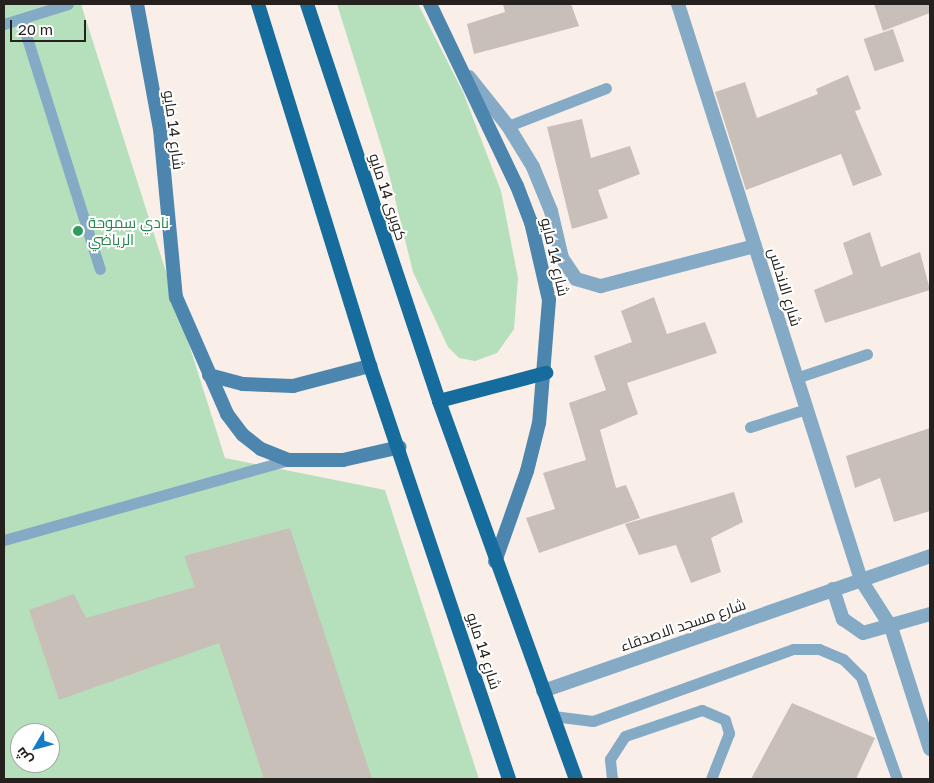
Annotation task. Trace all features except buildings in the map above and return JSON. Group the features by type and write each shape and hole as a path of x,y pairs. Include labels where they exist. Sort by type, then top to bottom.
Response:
{"main road":[{"name":"شارع 14 مايو","path":"136,4 160,129 176,297 209,375 243,435 262,449 288,460 343,460 400,447"},
{"path":"209,375 251,385 293,386 370,366 258,4"},
{"name":"كوبرى 14 مايو","path":"307,4 439,401"},
{"name":"شارع 14 مايو","path":"430,4 469,77 517,186 543,267 549,300 546,373 527,471 494,562"},
{"name":"شارع 14 مايو","path":"370,366 400,447 509,779"},
{"path":"546,373 439,401 494,562 576,779"}],"street":[{"name":"شارع الاندلس","path":"678,4 861,580 891,627 930,749"},
{"path":"469,77 508,126 533,167 551,211 562,258 576,279 601,286 755,246"},
{"name":"شارع مسجد الاصدقاء","path":"543,691 930,556"},
{"path":"833,589 843,619 855,630 871,633 930,614"}],"lane":[{"path":"4,24 68,4"},
{"path":"21,19 100,269"},
{"path":"508,126 606,88"},
{"path":"796,378 867,354"},
{"path":"750,427 806,409"},
{"path":"4,540 288,460"},
{"path":"553,716 593,721 793,649 819,649 843,659 861,677 897,779"},
{"path":"612,779 610,759 624,736 702,710 725,720 729,733 711,779"}],"green space":[{"name":"نادي سموحة الرياضي","path":"4,4 81,4 225,458 385,490 479,779 4,779"},
{"path":"337,4 418,4 463,92 501,191 518,278 514,329 497,353 475,361 459,358 448,347 413,272 385,158"}],"place":[{"name":"نادي سموحة الرياضي","path":"78,231"}]}
